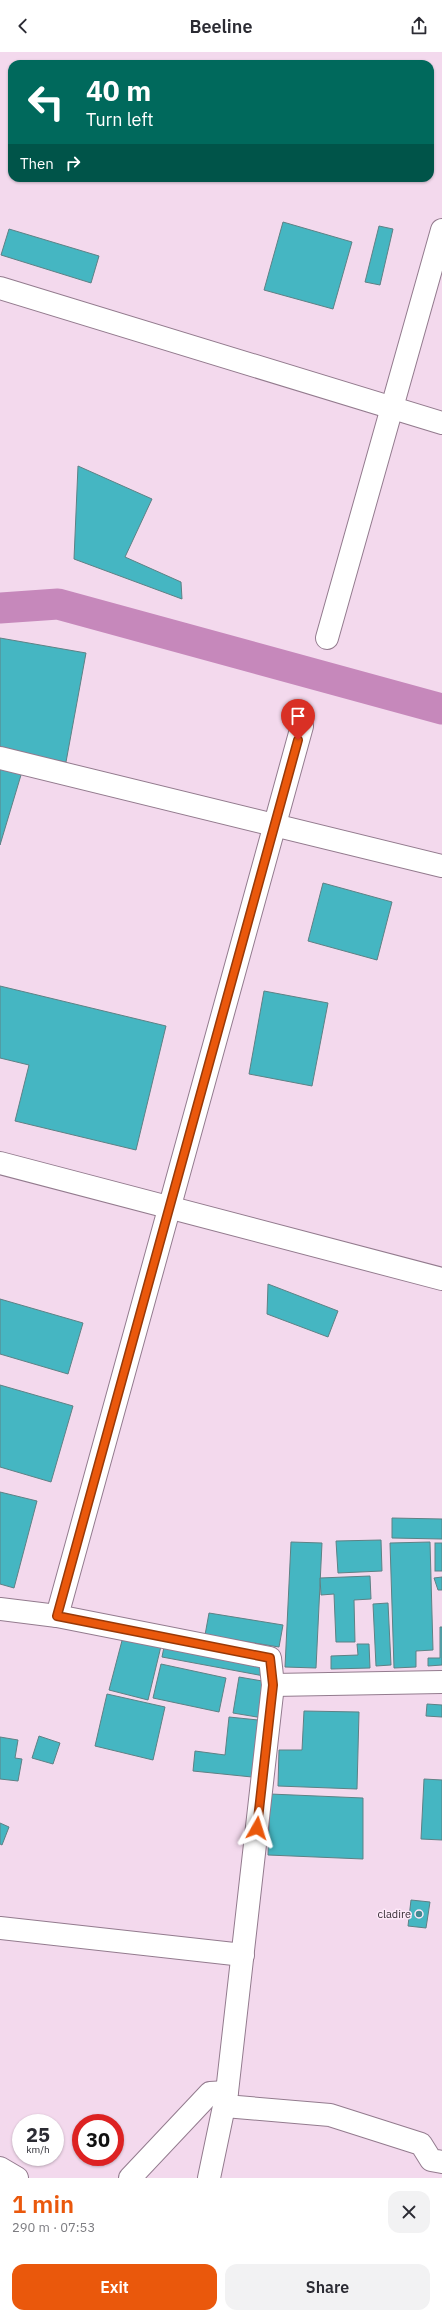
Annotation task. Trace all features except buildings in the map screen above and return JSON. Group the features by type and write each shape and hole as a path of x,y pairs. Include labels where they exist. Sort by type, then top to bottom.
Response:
{"street":[{"path":"326,638 442,230"},
{"path":"0,288 442,423"},
{"path":"57,1616 302,726"},
{"path":"0,758 442,866"},
{"path":"0,1163 442,1279"},
{"path":"0,1609 57,1616 270,1658 273,1685 243,1955 226,2099 209,2178"},
{"path":"273,1685 442,1682"},
{"path":"0,1928 243,1955"},
{"path":"130,2178 210,2093 226,2099 330,2115 421,2144 431,2160 442,2162"},
{"path":"0,2168 17,2178"}],"waterway":[{"path":"0,608 58,604 442,709"}],"place":[{"name":"cladire","path":"419,1914"}],"route":[{"path":"257,1828 273,1685 270,1658 57,1616 298,740"}]}
